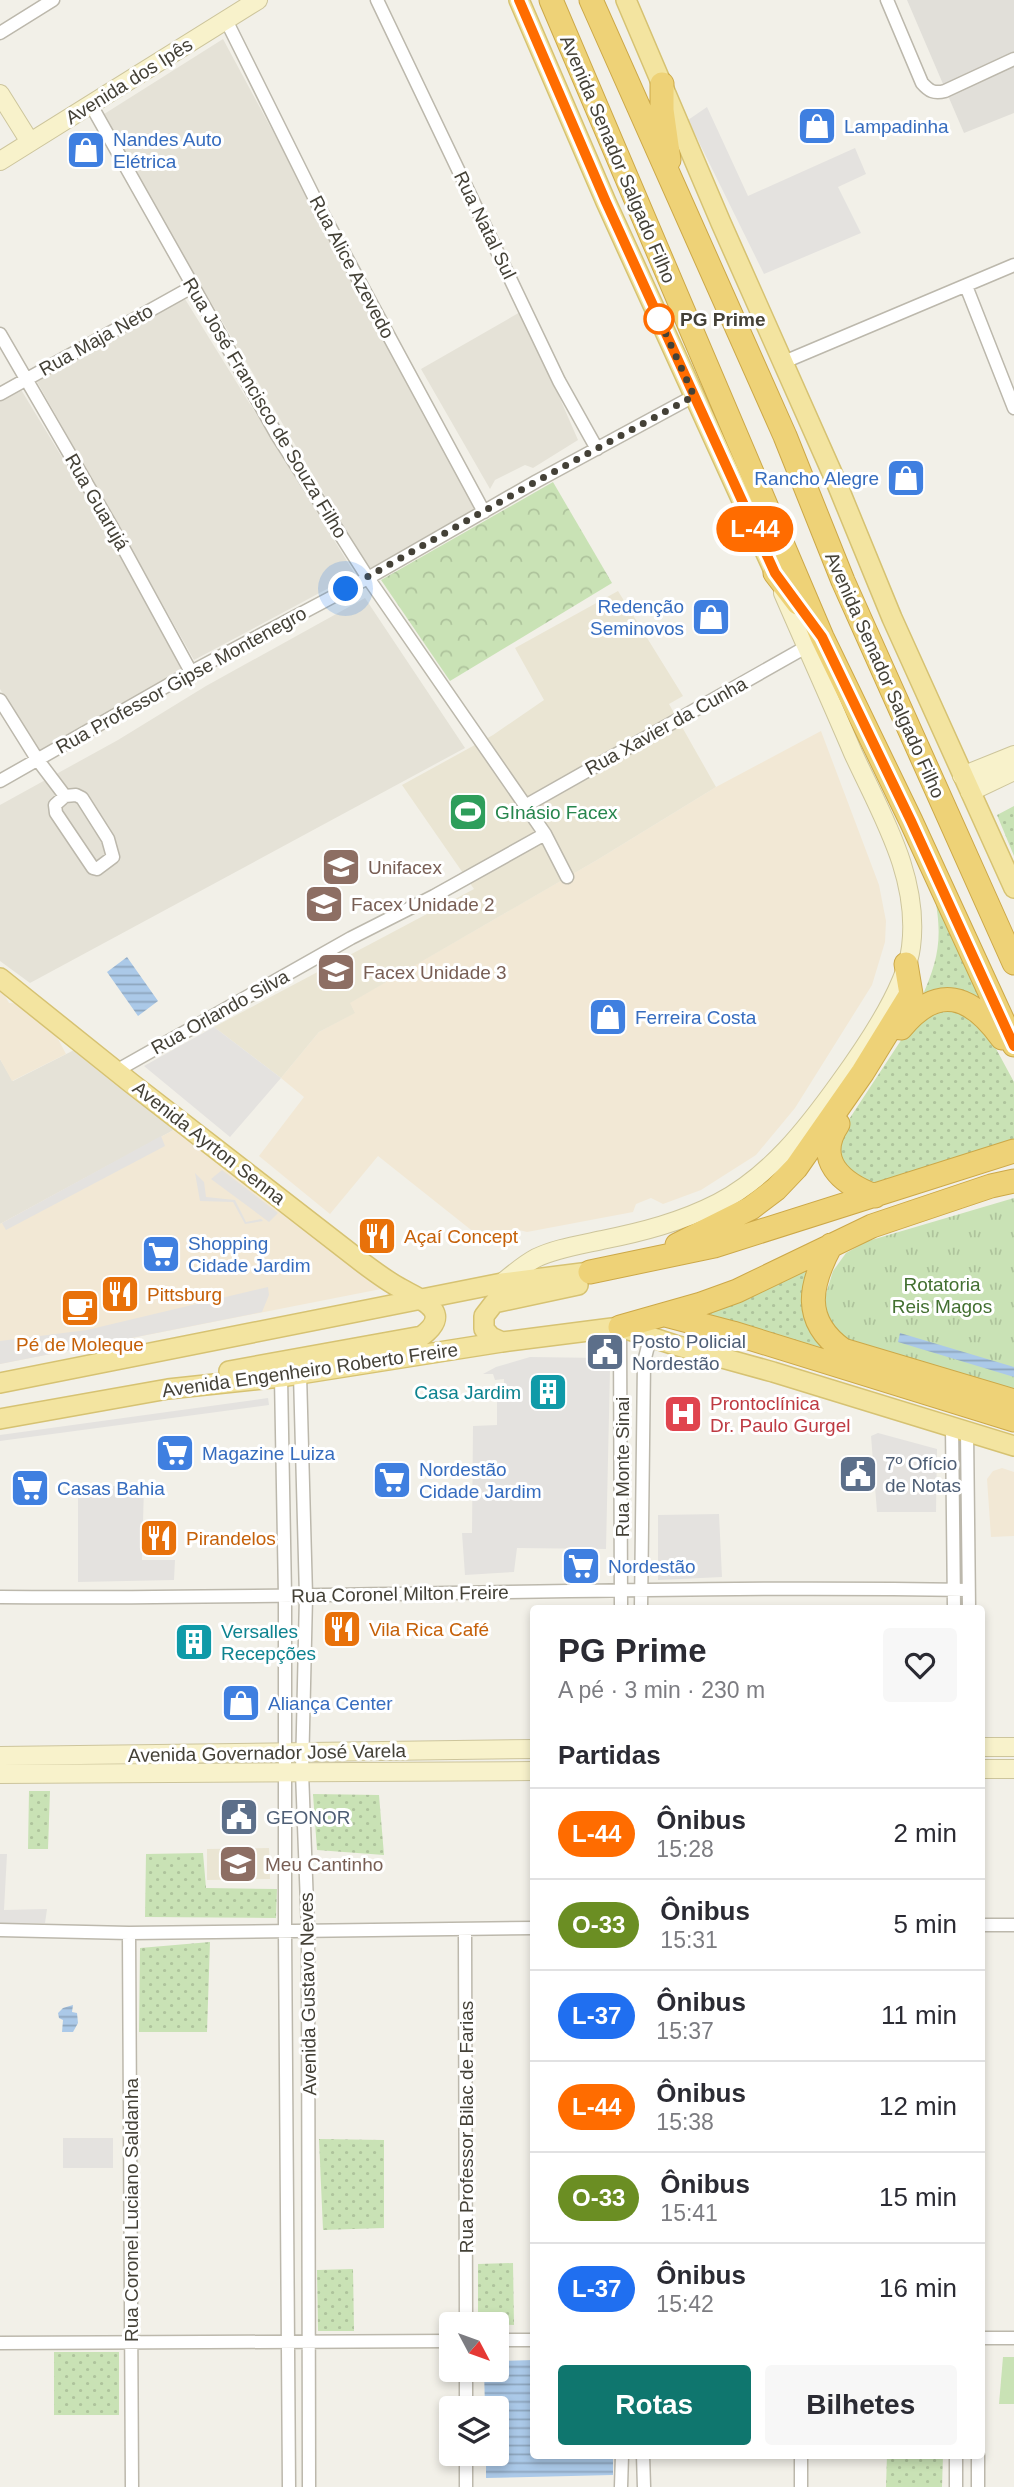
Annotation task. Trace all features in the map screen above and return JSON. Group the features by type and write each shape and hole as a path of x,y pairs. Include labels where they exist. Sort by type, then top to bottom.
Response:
{"highway":[{"name":"Avenida Senador Salgado Filho","path":"551,0 814,642 911,821 1014,1045"},
{"name":"Avenida Senador Salgado Filho","path":"591,0 785,436 843,581 908,730 1014,963"},
{"path":"662,84 662,110 672,187"},
{"path":"775,573 814,642"},
{"path":"638,1263 751,1208 776,1189 796,1168 863,1072 911,994 904,970"},
{"path":"875,1196 858,1189 836,1171 830,1159 830,1136 910,1017 923,1006 938,1000 954,1000 969,1005 992,1024 1014,1057"},
{"path":"590,1272 714,1246 987,1158 1014,1152"},
{"path":"620,1326 737,1292 872,1226 991,1186 1014,1181"},
{"path":"831,1245 819,1268 813,1307 818,1325 827,1339 843,1350 1014,1401"},
{"path":"662,1315 733,1333 1014,1420"}],"main road":[{"name":"Avenida Senador Salgado Filho","path":"519,0 606,202 775,573"},
{"name":"Avenida Senador Salgado Filho","path":"626,0 720,223 1014,888"},
{"name":"Avenida Ayrton Senna","path":"0,978 363,1263 400,1288 424,1300"},
{"path":"502,1342 487,1335 484,1329 484,1316 494,1303 589,1283 638,1263"},
{"name":"Avenida Engenheiro Roberto Freire","path":"0,1383 502,1283 590,1272"},
{"path":"168,1389 208,1375 422,1336 430,1330 435,1318 429,1303 424,1300"},
{"path":"620,1326 652,1338 1014,1446"},
{"name":"Avenida Engenheiro Roberto Freire","path":"0,1419 168,1389 291,1376 620,1326"}],"street":[{"path":"0,33 53,0"},
{"name":"Avenida dos Ipês","path":"0,161 258,0"},
{"name":"Rua Natal Sul","path":"376,0 559,381 597,449"},
{"path":"887,0 922,83 928,90 945,92 1014,59"},
{"name":"Rua Alice Azevedo","path":"226,20 318,205 484,512"},
{"path":"0,94 30,142"},
{"name":"Rua José Francisco de Souza Filho","path":"92,105 277,435 368,578 545,834 567,877"},
{"path":"783,362 1014,265"},
{"path":"966,286 1014,408"},
{"name":"Rua Maja Neto","path":"0,394 192,287"},
{"name":"Rua Guarujá","path":"0,334 191,672"},
{"name":"Rua Professor Gipse Montenegro","path":"0,781 191,672 368,578 694,396"},
{"name":"Rua Xavier da Cunha","path":"525,806 814,642"},
{"name":"Avenida Senador Salgado Filho","path":"814,642 905,869 913,919 911,950 904,970"},
{"path":"0,700 37,760 65,796"},
{"path":"966,784 1014,755"},
{"path":"966,784 1014,771"},
{"path":"76,795 82,798 108,839 113,857 97,869 93,868 57,813 55,805 65,796 76,795"},
{"name":"Rua Orlando Silva","path":"116,1071 351,938 434,896 545,834"},
{"name":"Avenida Engenheiro Roberto Freire","path":"502,1283 535,1259 552,1251 650,1230 686,1218 719,1203 748,1185 779,1158 814,1118 876,1030 904,970"},
{"name":"Rua Monte Sinai","path":"620,1326 621,1605"},
{"name":"Rua Monte Sinai","path":"641,1605 644,1362 652,1338"},
{"path":"621,1361 644,1362"},
{"name":"Avenida Gustavo Neves","path":"289,2487 285,1931 294,1753 306,1596 304,1484 291,1376"},
{"name":"Avenida Gustavo Neves","path":"291,1376 284,1486 285,1596 294,1753"},
{"path":"954,1605 959,1429"},
{"path":"959,1429 969,1605"},
{"path":"284,1486 304,1484"},
{"path":"622,1540 634,1534 639,1536 641,1542"},
{"name":"Rua Coronel Milton Freire","path":"0,1597 306,1596 641,1589 968,1590"},
{"path":"985,1747 1014,1747"},
{"name":"Avenida Governador José Varela","path":"0,1756 530,1749"},
{"path":"985,1769 1014,1769"},
{"name":"Avenida Governador José Varela","path":"0,1774 530,1771"},
{"name":"Avenida Gustavo Neves","path":"293,1772 308,1931 309,2487"},
{"path":"985,1925 1014,1925"},
{"path":"0,1930 129,1933 530,1928"},
{"name":"Rua Professor Bilac de Farias","path":"465,1930 466,2312"},
{"name":"Rua Coronel Luciano Saldanha","path":"129,1933 132,2487"},
{"path":"985,2338 1014,2338"},
{"path":"509,2340 530,2340"},
{"path":"0,2343 439,2341"},
{"path":"621,2487 622,2459"},
{"path":"643,2459 644,2487"},
{"path":"801,2459 801,2487"},
{"path":"956,2459 957,2487"},
{"path":"978,2459 978,2487"},
{"path":"466,2466 466,2487"}],"shaded area":[{"path":"907,0 1014,0 1014,113 964,133"},
{"path":"223,39 476,508 369,570 101,116"},
{"path":"707,107 748,196 855,148 866,174 838,187 861,233 764,274 688,120"},
{"path":"185,299 355,574 194,660 36,380"},
{"path":"522,311 578,440 533,468 525,465 495,480 490,489 421,369"},
{"path":"20,388 108,533 184,668 39,752 0,689 0,400"},
{"path":"618,591 683,696 669,704 716,787 597,860 350,1003 355,1013 319,1032 281,1078 214,1027 474,889 402,785 493,735 544,700 515,648"},
{"path":"365,598 465,748 30,983 0,961 0,805"},
{"path":"821,731 879,885 886,921 885,942 872,985 795,1108 756,1155 701,1190 663,1204 651,1198 636,1204 633,1212 527,1232 515,1229 491,1234 485,1241 378,1156 330,1214 259,1156 304,1097 281,1078 319,1032 354,1013 349,1003 597,860 716,787"},
{"path":"0,987 9,1003 25,1004 47,1018 66,1054 12,1081 0,1059"},
{"path":"214,1027 281,1078 230,1137 144,1066"},
{"path":"82,1046 181,1126 0,1224 0,1059 13,1081"},
{"name":"Shopping Cidade Jardim","path":"181,1126 385,1285 381,1289 0,1364 0,1224"},
{"path":"161,1136 165,1146 6,1230 2,1223"},
{"path":"222,1170 278,1213 269,1222 211,1179"},
{"path":"195,1173 204,1182 206,1197 235,1200 246,1222 261,1219 263,1221 245,1224 233,1202 200,1201"},
{"path":"268,1287 269,1295 262,1312 0,1364 0,1341 87,1330"},
{"path":"530,1357 602,1358 602,1370 610,1370 606,1549 517,1548 514,1572 465,1575 462,1533 472,1533 473,1426 497,1425 497,1387 504,1385 504,1379 495,1380 493,1374 483,1374 496,1367"},
{"path":"268,1398 269,1405 0,1441 0,1435"},
{"path":"878,1433 937,1449 936,1512 877,1512 871,1436"},
{"path":"1002,1468 1014,1472 1014,1536 991,1537 987,1479 993,1471"},
{"path":"78,1486 144,1486 142,1560 175,1560 174,1580 78,1582"},
{"path":"719,1514 722,1577 658,1580 658,1515"},
{"name":"Meu Cantinho","path":"269,1848 270,1879 207,1880 207,1849"},
{"path":"0,1854 7,1854 4,1910 47,1909 45,1923 0,1923"},
{"path":"63,2138 113,2138 113,2168 63,2168"}],"green space":[{"path":"553,482 612,583 450,681 381,580"},
{"path":"1014,806 1014,856 997,815"},
{"path":"934,893 986,1008 921,999 938,948"},
{"path":"939,1006 981,1021 1014,1082 1014,1144 879,1184 860,1177 852,1173 843,1161 840,1154 840,1133 915,1019"},
{"name":"Rotatoria Reis Magos","path":"1014,1198 1014,1393 843,1340 827,1319 825,1297 833,1271 846,1253 868,1241"},
{"path":"814,1262 833,1352 697,1319 783,1282"},
{"path":"29,1791 50,1791 48,1849 28,1849"},
{"path":"313,1794 379,1795 384,1855 317,1850"},
{"path":"203,1853 206,1888 277,1889 276,1918 145,1917 146,1854"},
{"path":"210,1942 207,2032 139,2032 140,1948"},
{"path":"319,2139 384,2140 384,2228 323,2230"},
{"path":"513,2263 514,2325 509,2325 509,2312 478,2312 478,2264"},
{"path":"353,2269 354,2331 318,2331 317,2270"},
{"path":"54,2352 119,2352 119,2415 54,2415"},
{"path":"1003,2357 1014,2357 1014,2404 999,2404"},
{"path":"887,2459 943,2459 942,2487 886,2487"}],"water":[{"path":"127,957 158,1001 138,1016 107,972"},
{"path":"900,1333 1014,1367 1014,1377 898,1342"},
{"path":"73,2005 72,2012 77,2013 78,2023 73,2032 62,2032 63,2020 58,2013"},
{"path":"530,2360 530,2459 613,2459 613,2475 486,2478 486,2466 509,2466 509,2396 485,2396 484,2382 509,2382 509,2361"}],"bus line":[{"name":"L-44","path":"519,0 606,202 775,573 822,637 911,821 1014,1046"}],"place":[{"name":"Lampadinha","path":"817,126"},
{"name":"Nandes Auto Elétrica","path":"86,150"},
{"name":"PG Prime","path":"659,319"},
{"name":"Rancho Alegre","path":"906,478"},
{"name":"Redenção Seminovos","path":"711,617"},
{"name":"GInásio Facex","path":"468,812"},
{"name":"Unifacex","path":"341,867"},
{"name":"Facex Unidade 2","path":"324,904"},
{"name":"Facex Unidade 3","path":"336,972"},
{"name":"Ferreira Costa","path":"608,1017"},
{"name":"Açaí Concept","path":"377,1236"},
{"name":"Shopping Cidade Jardim","path":"161,1254"},
{"name":"Pittsburg","path":"120,1294"},
{"name":"Pé de Moleque","path":"80,1308"},
{"name":"Posto Policial Nordestão","path":"605,1352"},
{"name":"Casa Jardim","path":"548,1392"},
{"name":"Prontoclínica Dr. Paulo Gurgel","path":"683,1414"},
{"name":"Magazine Luiza","path":"175,1453"},
{"name":"7º Ofício de Notas","path":"858,1474"},
{"name":"Nordestão Cidade Jardim","path":"392,1480"},
{"name":"Casas Bahia","path":"30,1488"},
{"name":"Pirandelos","path":"159,1538"},
{"name":"Nordestão","path":"581,1566"},
{"name":"Vila Rica Café","path":"342,1629"},
{"name":"Versalles Recepções","path":"194,1642"},
{"name":"Aliança Center","path":"241,1703"},
{"name":"GEONOR","path":"239,1817"},
{"name":"Meu Cantinho","path":"238,1864"}],"route":[{"path":"346,589 694,396 659,319"}]}
